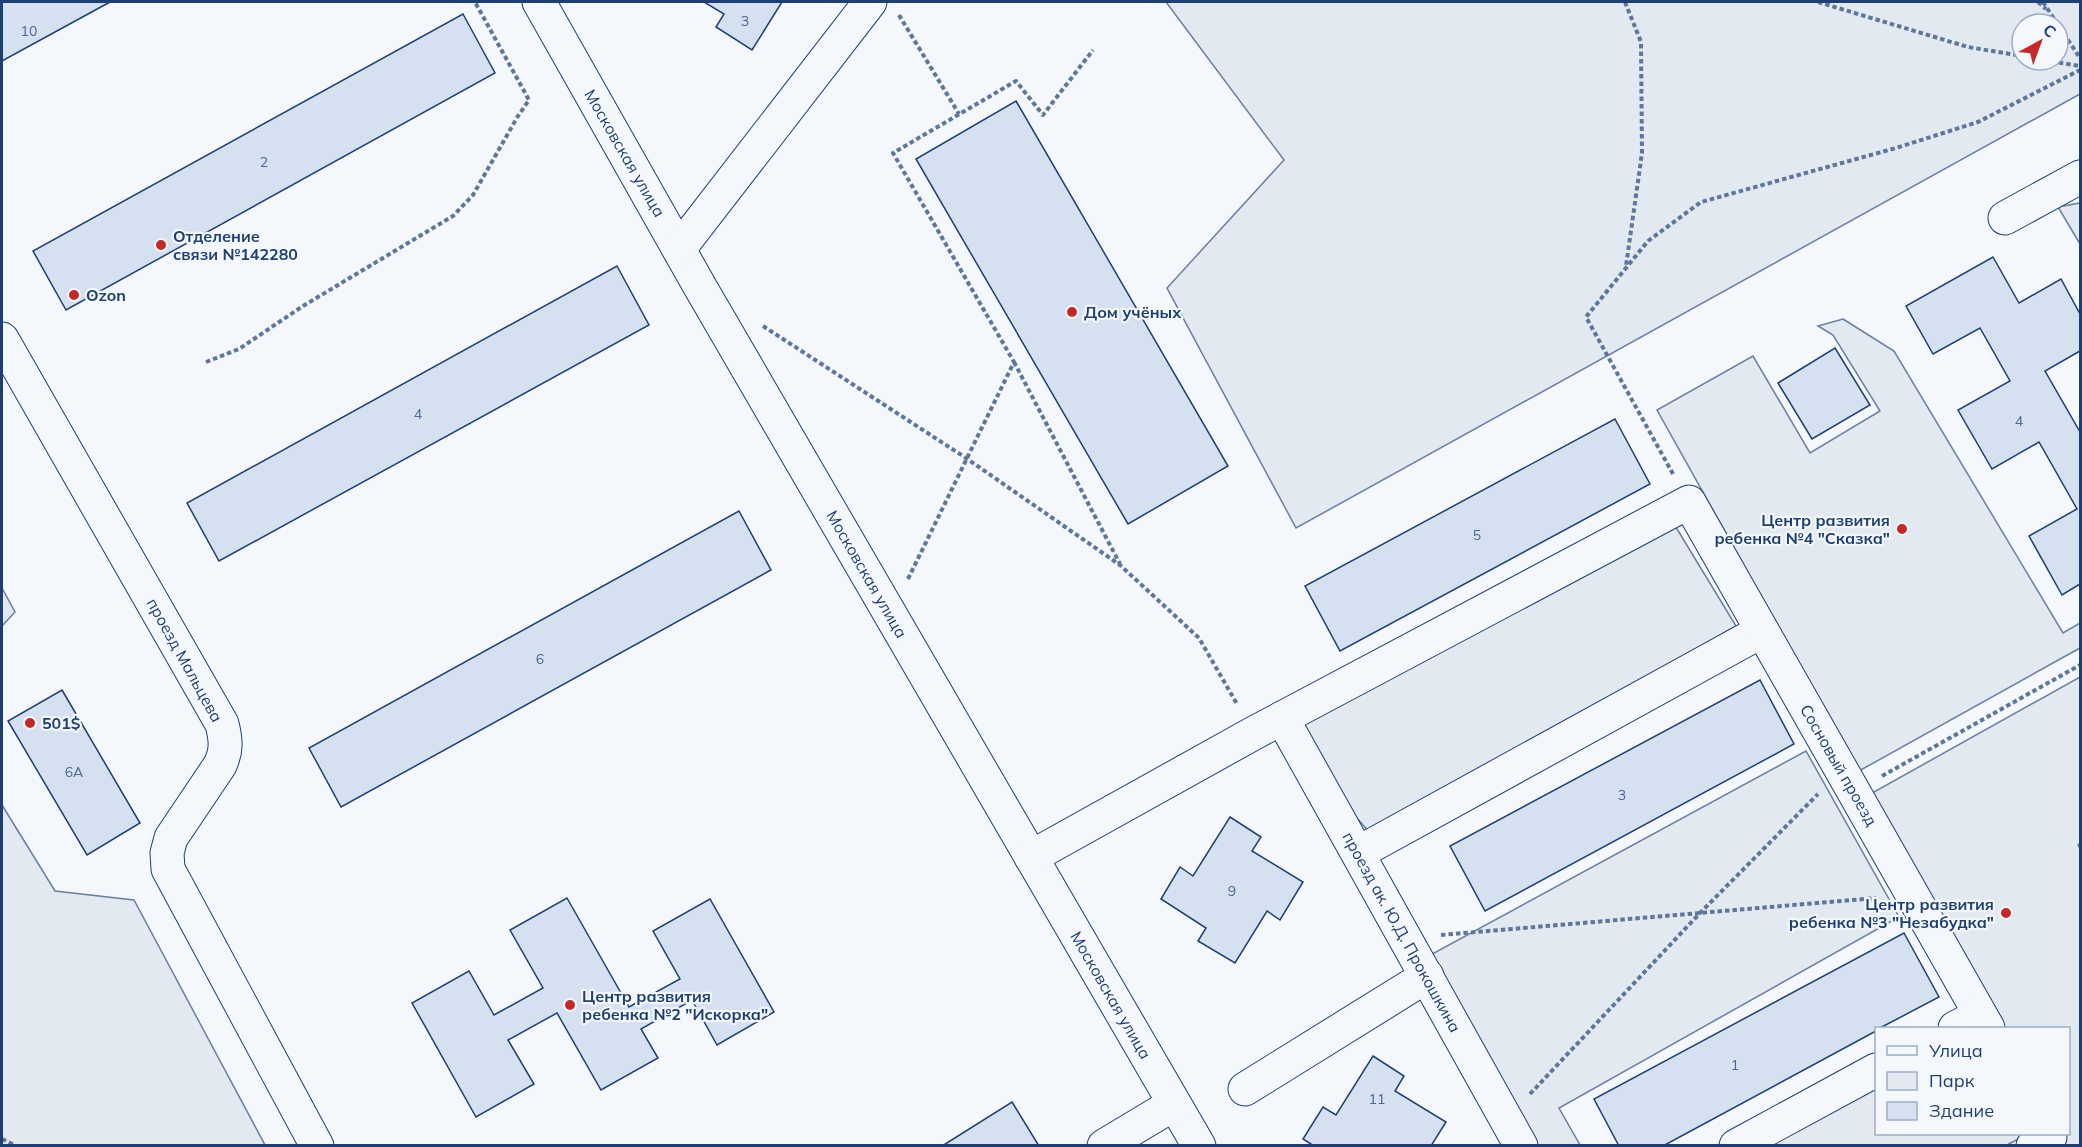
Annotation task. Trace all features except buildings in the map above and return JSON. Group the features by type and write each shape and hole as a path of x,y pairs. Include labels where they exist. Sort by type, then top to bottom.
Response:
{"street":[{"name":"Московская улица","path":"539,2 1199,1146"},
{"path":"680,249 884,7"},
{"path":"2005,218 2080,177"},
{"name":"проезд Мальцева","path":"2,339 222,724 227,741 225,753 220,765 171,838 167,853 168,869 317,1146"},
{"path":"1031,857 1254,733 1689,502"},
{"name":"Сосновый проезд","path":"1689,502 1912,895 1974,1024"},
{"path":"1358,854 1762,631"},
{"name":"проезд ак. Ю.Д. Прокошкина","path":"1282,718 1514,1132"},
{"path":"1245,1089 1426,976"},
{"path":"1736,1146 1875,1072"},
{"path":"1104,1146 1174,1104"}],"path":[{"path":"206,362 239,349 303,306 453,216 473,195 529,100 475,2"},
{"path":"1625,2 1641,42 1642,153 1626,269"},
{"path":"1818,2 1968,47 2010,54"},
{"path":"884,7 959,114"},
{"path":"2070,43 2080,58"},
{"path":"1093,50 1043,115 1016,81 892,153 1014,362 1120,565"},
{"path":"1689,502 1586,317 1648,242 1701,202 1896,148 1978,122 2080,68"},
{"path":"759,324 966,459 1120,565 1199,638 1254,733"},
{"path":"891,615 1014,362"},
{"path":"1514,1132 1700,913 1847,781 2080,666"},
{"path":"1405,938 1912,895"},
{"path":"2,1139 16,1146"}],"green space":[{"path":"1166,2 2080,2 2080,94 1296,528 1167,288 1284,160"},
{"path":"2080,203 2080,244 2058,207"},
{"path":"1843,319 1894,351 2063,633 2080,623 2080,648 1859,771 1657,410 1753,356 1810,453 1880,411 1833,335 1818,326"},
{"path":"1674,524 1736,626 1370,833 1335,793 1298,725"},
{"path":"2,588 15,612 2,626"},
{"name":"Центр развития ребенка №3 \"Незабудка\"","path":"2080,677 2080,843 2078,845 2080,849 2080,1145 2065,1145 2059,1135 2070,1135 2070,1027 1997,1027 1865,797"},
{"path":"1806,751 1899,917 1559,1108 1580,1145 1527,1145 1423,959"},
{"path":"2,805 55,891 134,900 265,1145 2,1145"},
{"path":"1875,1084 1875,1135 2026,1135 2005,1146 1760,1146"}],"place":[{"name":"Отделение связи №142280","path":"161,245"},
{"name":"Ozon","path":"74,295"},
{"name":"Дом учёных","path":"1072,312"},
{"name":"Центр развития ребенка №4 \"Сказка\"","path":"1902,529"},
{"name":"501$","path":"30,723"},
{"name":"Центр развития ребенка №3 \"Незабудка\"","path":"2006,913"},
{"name":"Центр развития ребенка №2 \"Искорка\"","path":"570,1005"}]}
